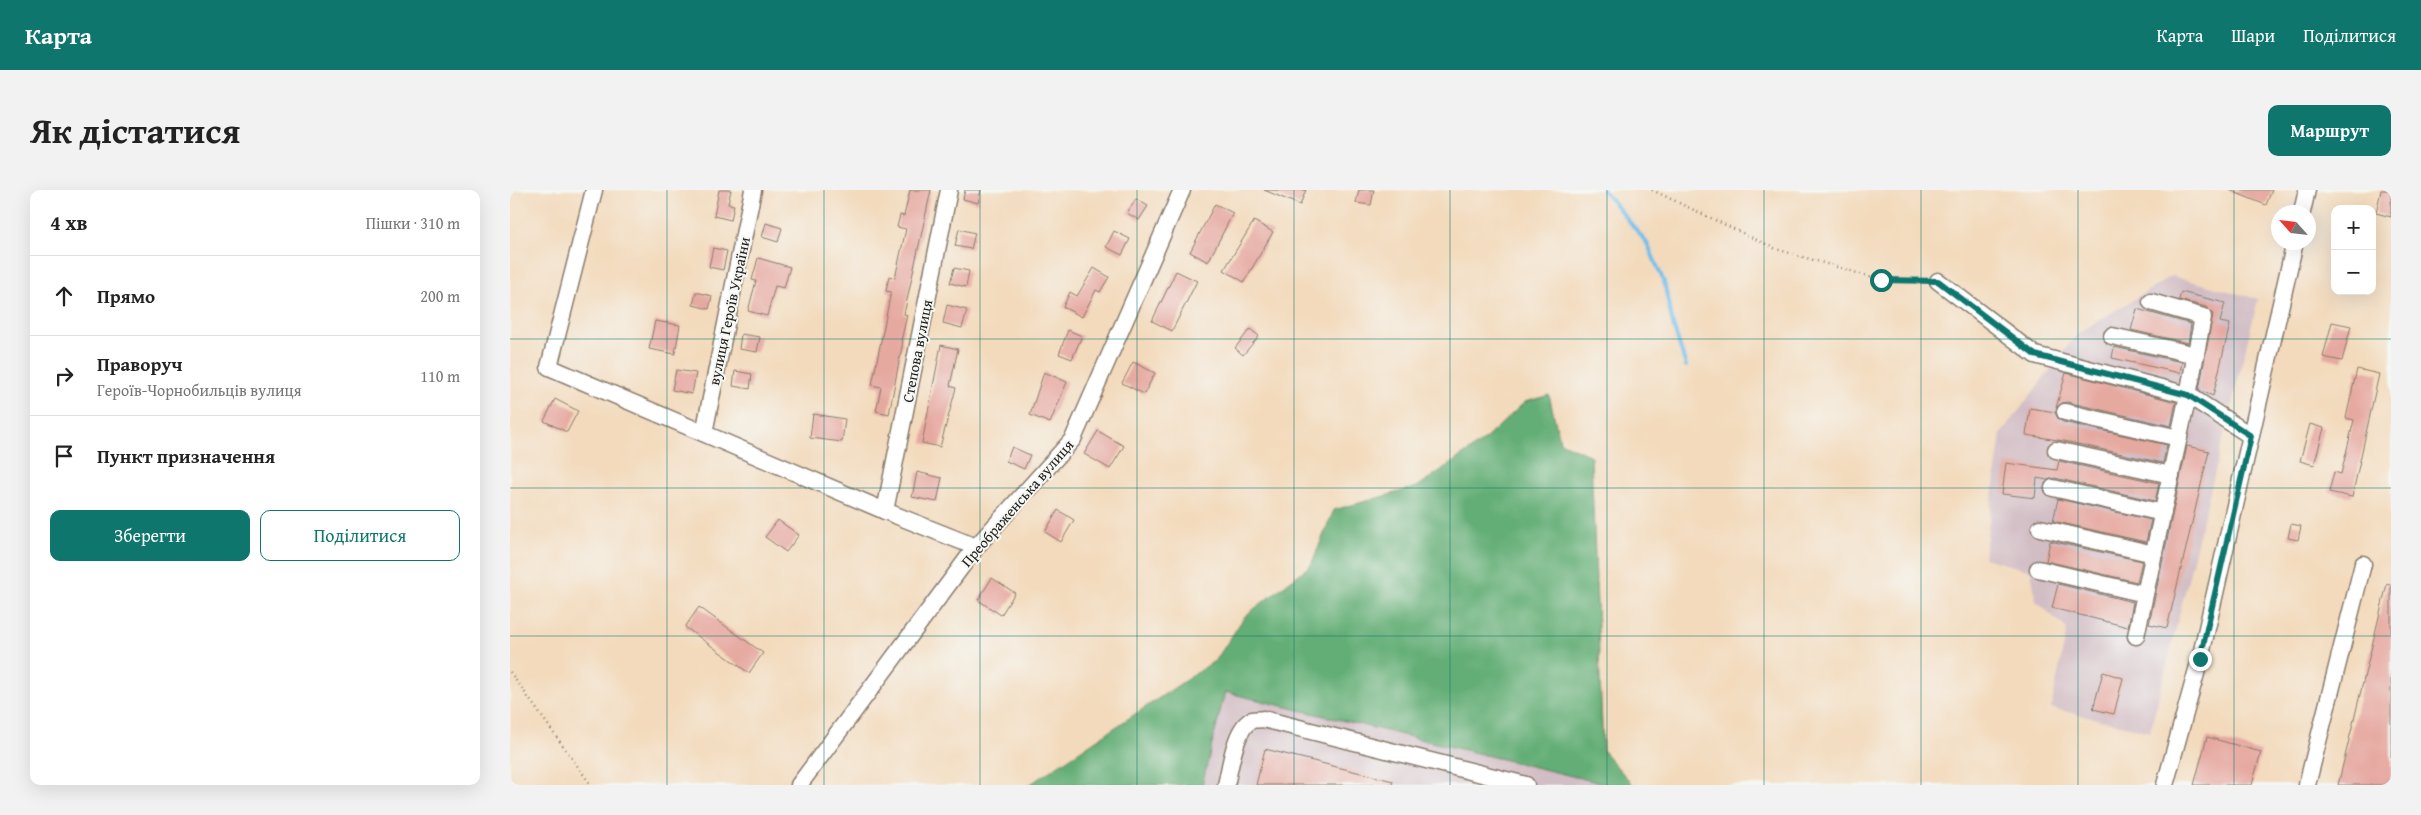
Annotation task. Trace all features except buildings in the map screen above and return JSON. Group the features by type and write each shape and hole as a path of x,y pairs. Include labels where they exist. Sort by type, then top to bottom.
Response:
{"street":[{"path":"594,190 549,367 885,511 976,547"},
{"name":"вулиця Героїв України","path":"704,433 753,190"},
{"name":"Степова вулиця","path":"885,511 949,190"},
{"name":"Преображенська вулиця","path":"799,785 976,547 1073,439 1182,190"},
{"path":"2304,205 2307,190"},
{"path":"2164,785 2200,659 2293,250"},
{"path":"1938,281 2035,355 2188,395 2251,436"},
{"path":"2136,636 2203,318 2150,302"},
{"path":"2112,336 2196,354"},
{"path":"2065,412 2179,438"},
{"path":"2056,450 2171,475"},
{"path":"2053,488 2163,513"},
{"path":"2040,528 2154,554"},
{"path":"2308,785 2363,564"},
{"path":"2038,569 2145,594"},
{"path":"1226,785 1238,737 1244,726 1252,720 1263,719 1526,785"}],"path":[{"path":"1652,190 1776,249 1881,280 1938,281"},
{"path":"510,672 591,785"}],"shaded area":[{"path":"2172,276 2258,299 2150,732 2051,708 2067,629 2036,601 2031,571 1984,558 2001,434 2077,334"},
{"path":"1225,692 1609,785 1202,785"}],"green space":[{"path":"1549,395 1560,442 1591,456 1603,751 1633,785 1609,785 1225,692 1202,785 1029,785 1216,660 1245,616 1311,565 1334,510 1417,487 1483,441 1525,402"}],"waterway":[{"path":"1603,190 1647,243 1664,282 1673,325 1686,366"}],"route":[{"path":"1881,280 1938,281 2035,355 2188,395 2251,436 2200,659"}]}
